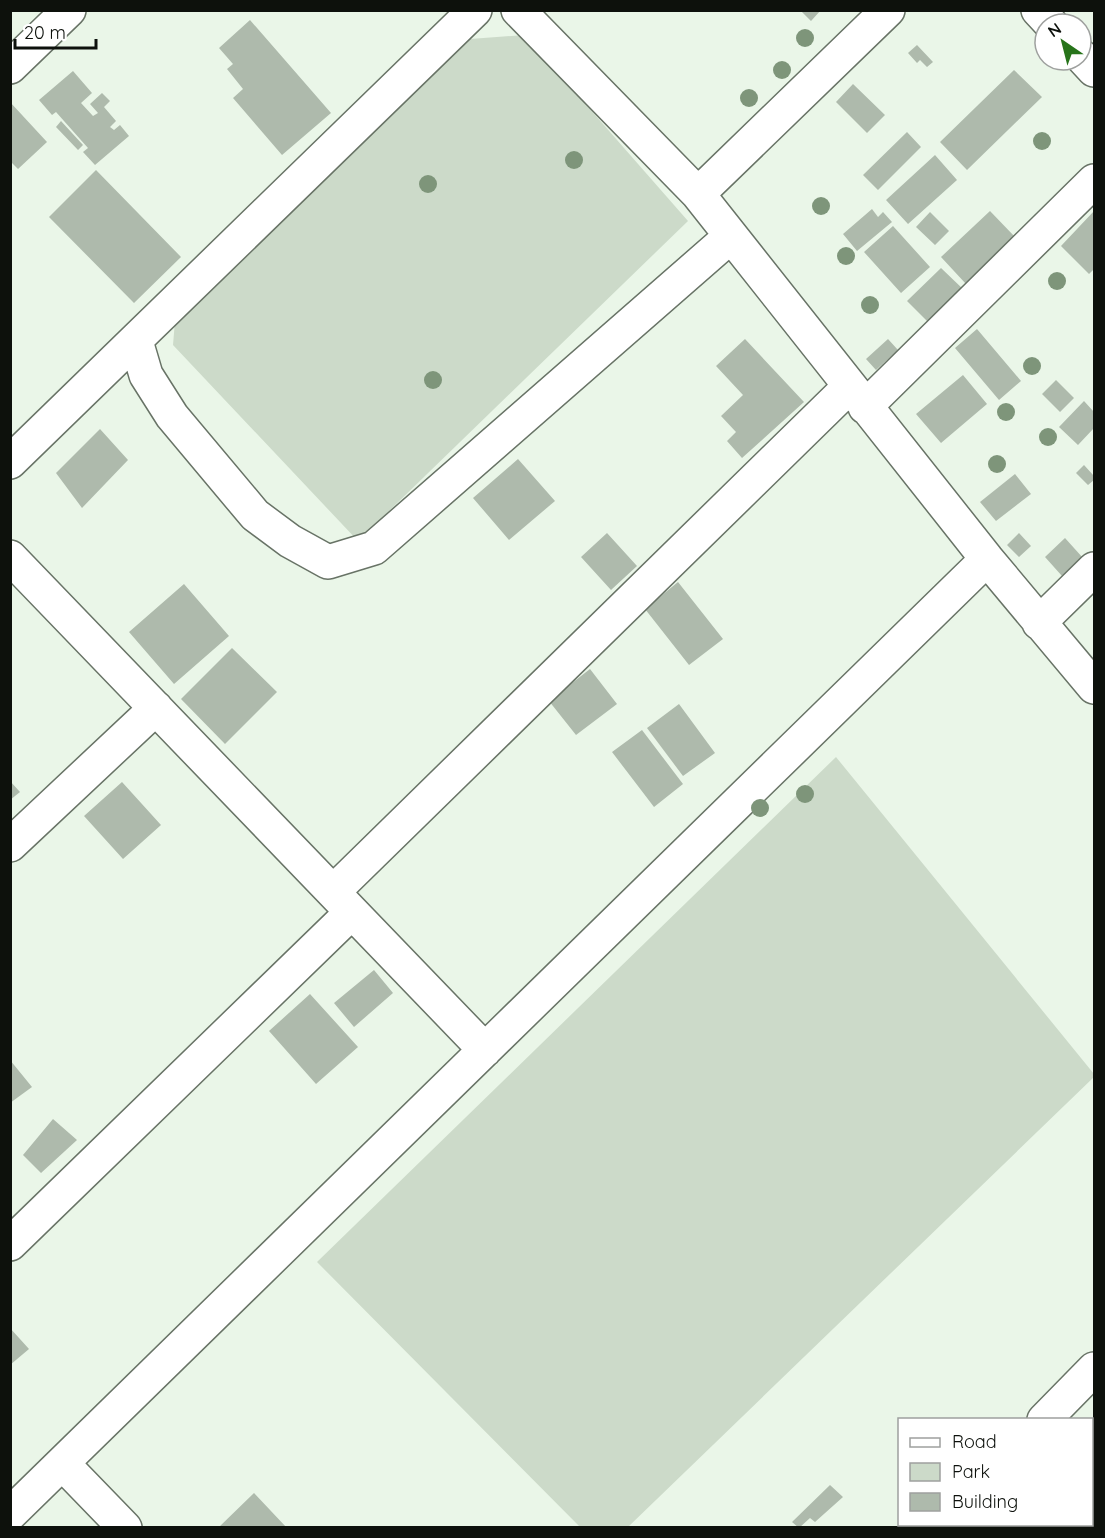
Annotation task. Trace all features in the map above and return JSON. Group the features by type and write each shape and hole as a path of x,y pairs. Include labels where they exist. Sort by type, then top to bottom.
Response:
{"street":[{"path":"10,67 69,10"},
{"path":"10,462 475,10"},
{"path":"518,10 698,194 987,559 1095,687"},
{"path":"698,194 888,10"},
{"path":"10,1244 343,902 858,397 1095,181"},
{"path":"136,340 146,375 172,416 255,515 290,542 328,562 374,548 731,236"},
{"path":"10,557 485,1050"},
{"path":"10,1514 987,559"},
{"path":"1039,622 1095,569"},
{"path":"10,845 156,708"},
{"path":"1045,1418 1095,1369"},
{"path":"63,1464 125,1527"}],"green space":[{"path":"525,35 688,221 358,541 173,345 175,321 470,39"},
{"path":"836,757 1094,1074 1094,1077 628,1527 580,1527 317,1262"}],"building":[{"path":"800,10 821,10 811,21"},
{"path":"250,20 331,113 282,155 233,98 243,89 227,69 233,64 219,48"},
{"path":"917,45 933,62 927,67 920,60 917,63 908,53"},
{"path":"1014,70 1042,97 967,170 940,142"},
{"path":"73,71 92,93 81,103 93,116 98,113 90,104 102,93 110,101 104,107 116,121 110,127 114,130 120,125 129,136 95,165 83,152 88,148 56,112 52,115 39,100"},
{"path":"853,84 885,115 867,133 836,102"},
{"path":"10,102 47,142 18,169 10,161"},
{"path":"61,121 83,145 78,150 56,127"},
{"path":"907,132 921,147 878,190 863,175"},
{"path":"935,155 957,180 908,224 886,200"},
{"path":"96,170 181,257 134,303 49,217"},
{"path":"872,209 878,217 883,212 892,222 857,251 843,234"},
{"path":"990,211 1015,237 966,284 941,257"},
{"path":"1094,211 1094,269 1089,274 1061,246"},
{"path":"930,212 949,231 935,245 916,227"},
{"path":"893,226 930,267 901,293 864,252"},
{"path":"941,268 964,290 930,324 907,301"},
{"path":"977,329 1021,381 999,400 955,348"},
{"path":"745,339 804,402 742,458 727,441 736,432 721,416 743,395 716,366"},
{"path":"888,339 898,350 876,370 866,359"},
{"path":"963,375 987,404 941,443 916,414"},
{"path":"1056,380 1074,398 1060,412 1042,394"},
{"path":"1084,401 1094,412 1094,428 1078,445 1059,427"},
{"path":"100,429 128,460 82,508 56,473"},
{"path":"518,459 555,501 509,540 473,498"},
{"path":"1084,465 1094,476 1094,480 1088,485 1076,473"},
{"path":"1015,474 1031,494 996,521 980,502"},
{"path":"607,533 637,566 611,590 581,557"},
{"path":"1019,533 1031,546 1019,557 1007,545"},
{"path":"1065,538 1083,558 1062,576 1045,557"},
{"path":"678,582 723,639 689,665 645,609"},
{"path":"184,584 229,636 174,684 129,632"},
{"path":"232,648 277,692 225,744 181,699"},
{"path":"590,669 617,704 576,735 549,701"},
{"path":"679,704 715,753 683,776 647,728"},
{"path":"642,730 683,784 654,807 612,752"},
{"path":"10,781 20,792 10,800"},
{"path":"122,782 161,825 123,859 84,816"},
{"path":"374,970 393,993 354,1027 334,1003"},
{"path":"310,994 358,1047 316,1084 269,1031"},
{"path":"10,1060 32,1087 10,1103"},
{"path":"53,1119 77,1140 41,1173 23,1155"},
{"path":"10,1328 29,1349 10,1365"},
{"path":"830,1485 843,1497 815,1522 810,1518 799,1528 792,1522"},
{"path":"254,1493 287,1528 218,1528"}]}
